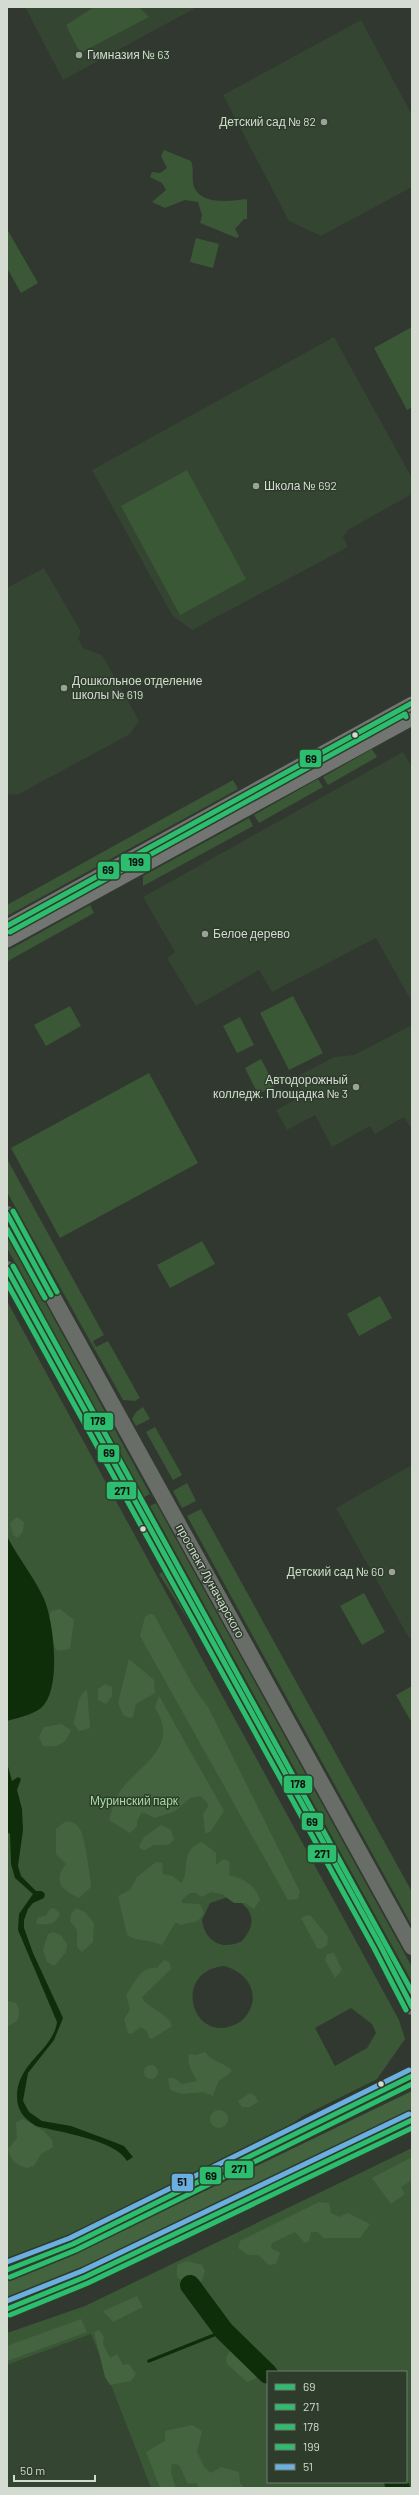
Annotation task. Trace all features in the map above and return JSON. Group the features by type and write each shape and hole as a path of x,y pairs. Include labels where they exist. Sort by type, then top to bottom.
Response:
{"main road":[{"name":"проспект Луначарского","path":"7,1214 412,1947"},
{"path":"7,1268 380,1945 412,2007"},
{"path":"7,2270 73,2244 412,2076"},
{"path":"7,2309 85,2277 412,2120"}],"street":[{"path":"7,926 410,707"},
{"path":"7,941 412,719"}],"shaded area":[{"name":"Гимназия № 63","path":"25,7 197,7 63,80"},
{"name":"Детский сад № 82","path":"361,20 412,115 412,187 321,236 289,221 223,95"},
{"name":"Школа № 692","path":"334,337 412,478 412,494 348,530 343,537 348,547 192,630 172,615 92,470"},
{"name":"Дошкольное отделение школы № 619","path":"44,568 81,632 78,638 83,648 102,655 139,721 130,734 17,795 7,794 7,588"},
{"path":"403,752 412,767 412,1002 376,938 272,992 259,970 196,1006 167,958 175,952 143,897"},
{"name":"Автодорожный колледж. Площадка № 3","path":"412,1025 412,1126 410,1127 404,1117 375,1134 370,1126 332,1147 315,1115 287,1130 276,1110 304,1095 294,1078 334,1057 354,1055"},
{"name":"Детский сад № 60","path":"412,1465 412,1636 409,1638 336,1508"},
{"path":"7,1536 36,1583 48,1610 53,1639 54,1672 52,1687 48,1699 41,1708 33,1713 7,1721"},
{"path":"7,1763 12,1781 18,1777 21,1779 17,1790 22,1809 23,1830 18,1866 21,1876 36,1891 42,1891 45,1894 44,1898 33,1903 28,1909 24,1920 24,1928 33,1953 63,2018 54,2040 28,2073 23,2101 29,2112 42,2121 71,2126 124,2146 133,2157 127,2161 121,2154 99,2142 36,2126 22,2114 18,2106 17,2097 19,2085 23,2075 49,2041 57,2022 18,1930 19,1914 33,1894 15,1878 11,1864 10,1834 7,1832"},
{"path":"91,2334 151,2488 7,2488 7,2365"}],"green space":[{"path":"94,7 139,7 149,17 80,53 66,25"},
{"path":"164,150 191,161 193,169 193,183 196,190 201,195 208,199 224,201 247,199 247,219 244,219 235,229 239,236 237,238 200,223 202,215 198,202 185,200 165,208 152,202 166,190 162,183 150,177 152,172 160,173 167,168 161,156"},
{"path":"7,229 38,283 21,293 7,268"},
{"path":"196,238 219,244 213,268 190,262"},
{"path":"412,327 412,407 407,410 374,348"},
{"path":"187,470 246,579 180,615 121,506"},
{"path":"372,749 377,757 328,785 323,777"},
{"path":"318,779 323,787 259,823 254,815"},
{"path":"233,780 238,789 7,916 7,905"},
{"path":"249,818 253,826 143,886 143,876"},
{"path":"90,905 94,913 8,961 7,951"},
{"path":"293,996 323,1053 289,1070 260,1013"},
{"path":"70,1006 81,1026 46,1046 34,1025"},
{"path":"240,1017 254,1045 237,1053 223,1026"},
{"path":"261,1059 275,1086 258,1094 245,1068"},
{"path":"149,1073 198,1163 60,1238 11,1148"},
{"path":"7,1159 104,1335 93,1341 96,1347 108,1341 140,1398 135,1401 123,1400 7,1192"},
{"path":"7,1233 150,1494 144,1497 7,1248"},
{"path":"202,1241 215,1264 170,1288 157,1265"},
{"path":"380,1296 392,1318 359,1336 347,1314"},
{"name":"Муринский парк","path":"7,1301 399,2020 405,2039 377,2079 303,2116 282,2131 206,2169 71,2234 7,2261","holes":["228,1897 242,1904 247,1909 252,1920 248,1934 242,1941 235,1944 222,1945 211,1939 204,1928 202,1920 210,1903","224,1966 240,1973 250,1985 253,2000 251,2008 244,2018 238,2023 228,2027 215,2027 204,2022 197,2013 193,2002 193,1990 198,1979 208,1970","351,2008 372,2024 376,2033 367,2048 335,2066 315,2028"]},
{"path":"143,1407 150,1419 136,1426 132,1419 136,1412"},
{"path":"155,1427 182,1475 173,1480 146,1432"},
{"path":"187,1483 196,1501 182,1508 173,1491"},
{"path":"156,1503 412,1967 412,1982 150,1506"},
{"path":"201,1509 412,1892 411,1924 187,1516"},
{"path":"17,1517 24,1522 23,1531 18,1538 13,1535 10,1523"},
{"path":"164,1571 194,1625 192,1626 159,1574"},
{"path":"364,1593 385,1632 362,1645 340,1606"},
{"path":"60,1609 74,1620 70,1649 57,1651 53,1642 49,1620 51,1611"},
{"path":"149,1614 154,1615 196,1691 208,1707 300,1892 298,1899 288,1900 140,1636 145,1617"},
{"path":"129,1659 154,1680 155,1693 136,1704 133,1717 129,1718 123,1715 118,1703"},
{"path":"105,1684 112,1687 112,1696 106,1704 98,1700 98,1689"},
{"path":"412,1686 412,1723 396,1695"},
{"path":"87,1690 90,1728 79,1731 73,1723 79,1701 83,1693"},
{"path":"159,1696 224,1811 210,1832 205,1833 203,1814 208,1807 207,1802 200,1796 190,1798 175,1811 155,1818 142,1812 137,1821 137,1826 130,1833 109,1820 117,1796 125,1785 153,1756 160,1746 163,1735 162,1722 155,1708"},
{"path":"61,1724 71,1730 67,1739 57,1746 43,1746 39,1737 44,1727"},
{"path":"66,1821 74,1823 79,1828 87,1856 91,1887 79,1898 68,1892 61,1884 60,1880 60,1875 66,1864 56,1854 56,1829"},
{"path":"161,1825 171,1830 174,1840 168,1845 154,1845 145,1850 141,1849 139,1846 144,1837"},
{"path":"202,1842 216,1853 216,1865 224,1859 230,1862 229,1875 244,1880 252,1886 258,1894 260,1900 254,1909 245,1903 234,1903 222,1894 211,1892 202,1897 196,1893 190,1893 182,1900 182,1903 200,1904 204,1913 198,1921 180,1925 179,1923 175,1923 162,1945 135,1939 127,1935 118,1896 130,1890 137,1877 156,1862 162,1863 163,1874 173,1876 181,1883 184,1878 187,1856 195,1846"},
{"path":"54,1908 60,1914 54,1922 51,1924 37,1924 36,1922 39,1917 46,1916 50,1909"},
{"path":"76,1908 85,1912 94,1923 93,1942 82,1952 77,1947 77,1930 70,1921 71,1914"},
{"path":"307,1915 311,1916 328,1937 327,1945 321,1949 317,1948 301,1918"},
{"path":"53,1932 61,1935 67,1944 66,1952 54,1966 47,1962 43,1950 48,1934"},
{"path":"334,1953 342,1970 335,1978 325,1960 327,1954"},
{"path":"164,1960 169,1962 171,1969 142,1997 148,2005 163,2014 172,2026 152,2039 149,2038 147,2031 141,2027 131,2034 128,2033 124,2019 130,2010 126,1995 142,1973 151,1968 157,1968"},
{"path":"9,2001 16,2003 19,2009 18,2020 7,2027 7,2004"},
{"path":"205,2052 211,2058 232,2071 218,2082 213,2096 203,2092 182,2094 170,2090 168,2078 174,2078 182,2084 197,2081 189,2065 189,2054 196,2055"},
{"path":"151,2065 156,2067 158,2072 156,2077 151,2079 146,2077 144,2072 146,2067"},
{"path":"412,2091 412,2110 99,2260 7,2298 7,2280 91,2246"},
{"path":"250,2093 256,2097 258,2102 250,2107 242,2107 238,2101"},
{"path":"219,2110 223,2111 227,2115 227,2123 223,2127 219,2128 215,2127 211,2123 210,2119 211,2115 215,2111"},
{"path":"23,2119 44,2131 52,2140 53,2147 41,2154 34,2166 27,2168 14,2162 8,2149 17,2138 16,2122"},
{"path":"412,2148 412,2488 151,2488 91,2334 7,2365 7,2333 85,2306"},
{"path":"412,2157 412,2180 401,2187 405,2194 391,2204 372,2178"},
{"path":"319,2202 329,2203 331,2213 339,2217 348,2213 370,2224 360,2238 323,2238 318,2232 311,2232 309,2241 305,2243 295,2232 272,2243 271,2248 280,2253 276,2264 269,2265 258,2255 248,2255 238,2248 240,2241"},
{"path":"187,2261 202,2265 205,2271 202,2281 185,2283 177,2277 177,2265"},
{"path":"137,2296 143,2307 113,2322 103,2311"},
{"path":"81,2319 87,2332 7,2361 7,2346"},
{"path":"99,2330 104,2337 103,2344 110,2358 117,2354 123,2365 129,2364 136,2374 131,2381 110,2385 105,2377 94,2332"},
{"path":"232,2349 244,2355 255,2365 260,2373 255,2379 247,2382 227,2364 226,2357"},
{"path":"192,2425 202,2431 197,2452 204,2467 211,2473 221,2467 239,2472 240,2483 244,2488 199,2488 196,2483 188,2484 179,2465 172,2464 171,2472 175,2486 173,2488 160,2488 146,2452 165,2441 165,2431"}],"waterway":[{"path":"190,2285 224,2331 267,2373"},
{"path":"149,2361 224,2331"},
{"path":"395,2483 400,2488"}],"transit line":[{"name":"69","path":"7,926 412,703"},
{"name":"199","path":"10,932 405,714 406,717"},
{"name":"178","path":"13,1211 57,1292"},
{"name":"69","path":"7,1214 51,1295"},
{"name":"271","path":"7,1229 45,1298"},
{"name":"178","path":"13,1266 412,1992"},
{"name":"69","path":"7,1269 380,1945 412,2007"},
{"name":"271","path":"7,1283 374,1948 406,2010"},
{"name":"51","path":"7,2262 70,2238 409,2070"},
{"name":"69","path":"7,2270 73,2244 412,2076"},
{"name":"271","path":"10,2277 76,2250 412,2084"},
{"name":"51","path":"7,2301 82,2271 409,2114"},
{"name":"69","path":"7,2309 85,2277 412,2120"},
{"name":"271","path":"10,2315 88,2283 412,2128"}],"place":[{"name":"Гимназия № 63","path":"79,55"},
{"name":"Детский сад № 82","path":"324,122"},
{"name":"Школа № 692","path":"256,486"},
{"name":"Дошкольное отделение школы № 619","path":"64,688"},
{"name":"Белое дерево","path":"205,934"},
{"name":"Автодорожный колледж. Площадка № 3","path":"356,1087"},
{"name":"Детский сад № 60","path":"392,1572"}]}
